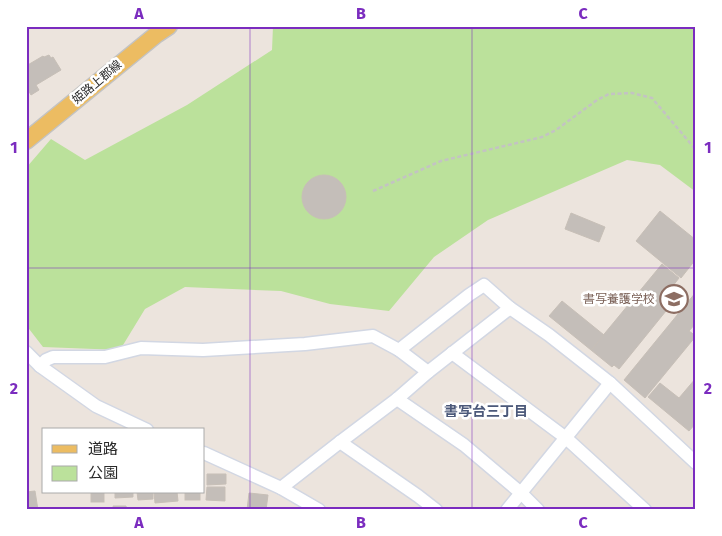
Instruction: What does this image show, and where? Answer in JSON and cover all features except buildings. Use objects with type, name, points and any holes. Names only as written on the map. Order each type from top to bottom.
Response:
[{"type":"main road","name":"姫路上郡線","points":[[26,141],[157,34],[170,26]]},
{"type":"street","points":[[399,350],[469,295],[484,286],[510,308],[610,383],[696,463]]},
{"type":"street","points":[[281,488],[397,399],[428,372],[510,308]]},
{"type":"street","points":[[40,366],[46,360],[54,357],[105,357],[141,348],[203,350],[305,344],[373,336],[399,350],[428,372]]},
{"type":"street","points":[[26,352],[40,366],[96,406],[143,428]]},
{"type":"street","points":[[452,353],[566,438],[645,510]]},
{"type":"street","points":[[507,510],[610,383]]},
{"type":"street","points":[[397,399],[464,445],[522,493],[538,510]]},
{"type":"street","points":[[340,442],[436,510]]},
{"type":"street","points":[[205,453],[281,488],[319,510]]},
{"type":"path","points":[[373,191],[441,161],[542,137],[556,130],[596,100],[609,94],[632,94],[652,98],[696,150]]},
{"type":"green space","points":[[273,26],[696,26],[696,192],[660,165],[627,160],[488,220],[434,257],[389,311],[330,304],[281,291],[185,287],[145,309],[120,350],[43,347],[26,325],[26,168],[51,139],[85,160],[187,105],[272,50]]},
{"type":"place","name":"書写養護学校","points":[[674,299]]},
{"type":"district","name":"書写台三丁目","points":[[486,411]]}]
